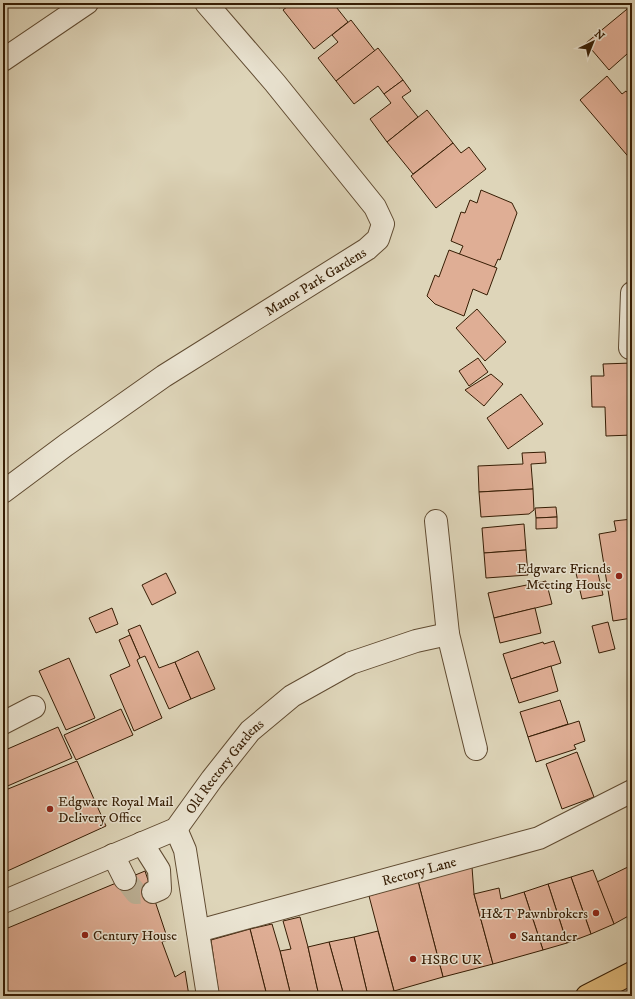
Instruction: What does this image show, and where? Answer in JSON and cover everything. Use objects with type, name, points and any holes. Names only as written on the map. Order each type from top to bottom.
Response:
[{"type":"main road","points":[[586,996],[632,974]]},
{"type":"street","points":[[3,60],[86,3]]},
{"type":"street","name":"Manor Park Gardens","points":[[3,492],[66,445],[164,376],[367,249],[378,239],[383,224],[375,207],[275,83],[206,3]]},
{"type":"street","points":[[630,348],[632,293]]},
{"type":"street","points":[[436,521],[448,634],[476,749]]},
{"type":"street","name":"Old Rectory Gardens","points":[[3,902],[176,829],[212,779],[250,731],[292,696],[351,663],[416,641],[448,634]]},
{"type":"street","points":[[3,723],[34,707]]},
{"type":"street","name":"Rectory Lane","points":[[198,930],[539,838],[632,791]]},
{"type":"street","points":[[176,829],[185,850],[208,996]]},
{"type":"street","points":[[142,843],[159,870],[160,889],[153,892]]},
{"type":"street","points":[[113,856],[125,879]]},
{"type":"building","points":[[275,3],[286,3],[279,8]]},
{"type":"building","points":[[292,3],[333,3],[348,22],[314,49],[283,10]]},
{"type":"building","points":[[632,5],[632,58],[627,54],[609,70],[586,43]]},
{"type":"building","points":[[351,20],[375,51],[336,81],[318,58],[338,42],[332,35]]},
{"type":"building","points":[[378,48],[403,80],[384,94],[378,86],[354,104],[336,81]]},
{"type":"building","points":[[607,76],[622,94],[626,91],[632,98],[632,161],[580,100]]},
{"type":"building","points":[[403,80],[411,91],[402,97],[418,117],[387,142],[370,119],[391,103],[384,94]]},
{"type":"building","points":[[427,110],[453,143],[413,174],[387,142]]},
{"type":"building","points":[[453,143],[461,153],[469,147],[486,169],[436,208],[411,176]]},
{"type":"building","points":[[481,190],[512,203],[517,213],[500,260],[498,259],[494,268],[459,255],[463,246],[451,241],[461,212],[465,213],[470,200],[477,203]]},
{"type":"building","points":[[449,250],[497,268],[487,295],[473,289],[464,316],[435,304],[427,296],[435,275],[439,277]]},
{"type":"building","points":[[477,309],[506,342],[485,361],[456,328]]},
{"type":"building","points":[[478,358],[488,372],[469,386],[459,371]]},
{"type":"building","points":[[632,363],[632,435],[606,436],[605,407],[592,407],[591,376],[604,376],[603,364]]},
{"type":"building","points":[[491,374],[503,384],[484,406],[465,390]]},
{"type":"building","points":[[521,394],[543,424],[508,449],[487,418]]},
{"type":"building","points":[[545,452],[546,463],[531,464],[533,489],[479,492],[478,466],[523,464],[522,453]]},
{"type":"building","points":[[533,489],[534,510],[529,514],[481,517],[479,492]]},
{"type":"building","points":[[556,507],[557,517],[536,518],[535,508]]},
{"type":"building","points":[[557,517],[557,528],[536,529],[536,518]]},
{"type":"building","name":"Edgware Friends Meeting House","points":[[632,519],[632,618],[613,621],[599,534],[616,531],[614,521]]},
{"type":"building","points":[[524,524],[526,550],[484,553],[482,528]]},
{"type":"building","points":[[526,550],[528,575],[486,578],[484,553]]},
{"type":"building","points":[[597,569],[603,595],[582,599],[576,573]]},
{"type":"building","points":[[166,573],[176,593],[152,605],[142,585]]},
{"type":"building","points":[[546,581],[552,604],[494,618],[488,593]]},
{"type":"building","points":[[112,608],[118,624],[96,633],[89,618]]},
{"type":"building","points":[[535,608],[541,633],[500,643],[494,618]]},
{"type":"building","points":[[608,622],[615,649],[599,653],[592,626]]},
{"type":"building","points":[[140,625],[159,668],[175,662],[191,699],[169,709],[145,656],[140,658],[128,630]]},
{"type":"building","points":[[130,635],[140,658],[137,660],[162,718],[134,731],[110,675],[130,666],[119,640]]},
{"type":"building","points":[[554,641],[561,663],[511,679],[503,654],[543,642],[544,644]]},
{"type":"building","points":[[198,651],[215,689],[191,699],[175,662]]},
{"type":"building","points":[[69,658],[95,718],[66,730],[39,671]]},
{"type":"building","points":[[551,666],[558,691],[519,703],[511,679]]},
{"type":"building","points":[[560,700],[568,724],[528,737],[520,712]]},
{"type":"building","points":[[121,709],[133,735],[76,760],[64,735]]},
{"type":"building","points":[[579,721],[585,741],[574,745],[576,749],[536,762],[528,737]]},
{"type":"building","points":[[58,727],[72,758],[3,788],[3,751]]},
{"type":"building","points":[[577,752],[594,797],[562,809],[546,764]]},
{"type":"building","name":"Edgware Royal Mail Delivery Office","points":[[77,761],[106,826],[3,873],[3,791]]},
{"type":"building","points":[[632,865],[632,914],[614,924],[597,882]]},
{"type":"building","points":[[472,867],[474,894],[493,964],[443,977],[418,881]]},
{"type":"building","points":[[593,870],[614,924],[591,934],[571,877]]},
{"type":"building","name":"Century House","points":[[145,871],[168,940],[162,942],[175,977],[185,971],[189,996],[3,996],[3,930]]},
{"type":"building","points":[[571,877],[591,934],[567,943],[548,884]]},
{"type":"building","points":[[418,881],[443,977],[394,991],[369,896]]},
{"type":"building","points":[[548,884],[567,943],[543,950],[524,892]]},
{"type":"building","points":[[499,888],[501,899],[524,892],[543,950],[493,964],[474,894]]},
{"type":"building","points":[[300,917],[319,996],[291,996],[280,951],[291,949],[283,921]]},
{"type":"building","points":[[272,924],[291,996],[267,996],[250,929]]},
{"type":"building","points":[[250,929],[267,996],[219,996],[211,940]]},
{"type":"building","points":[[378,931],[394,991],[368,996],[354,937]]},
{"type":"building","points":[[354,937],[368,996],[344,996],[329,942]]},
{"type":"building","points":[[329,942],[344,996],[319,996],[308,947]]},
{"type":"tunnel","points":[[125,879],[136,893],[153,892]]},
{"type":"place","name":"Edgware Friends Meeting House","points":[[619,576]]},
{"type":"place","name":"Edgware Royal Mail Delivery Office","points":[[50,809]]},
{"type":"place","name":"H&T Pawnbrokers","points":[[596,913]]},
{"type":"place","name":"Century House","points":[[85,935]]},
{"type":"place","name":"Santander","points":[[513,936]]},
{"type":"place","name":"HSBC UK","points":[[413,959]]}]
